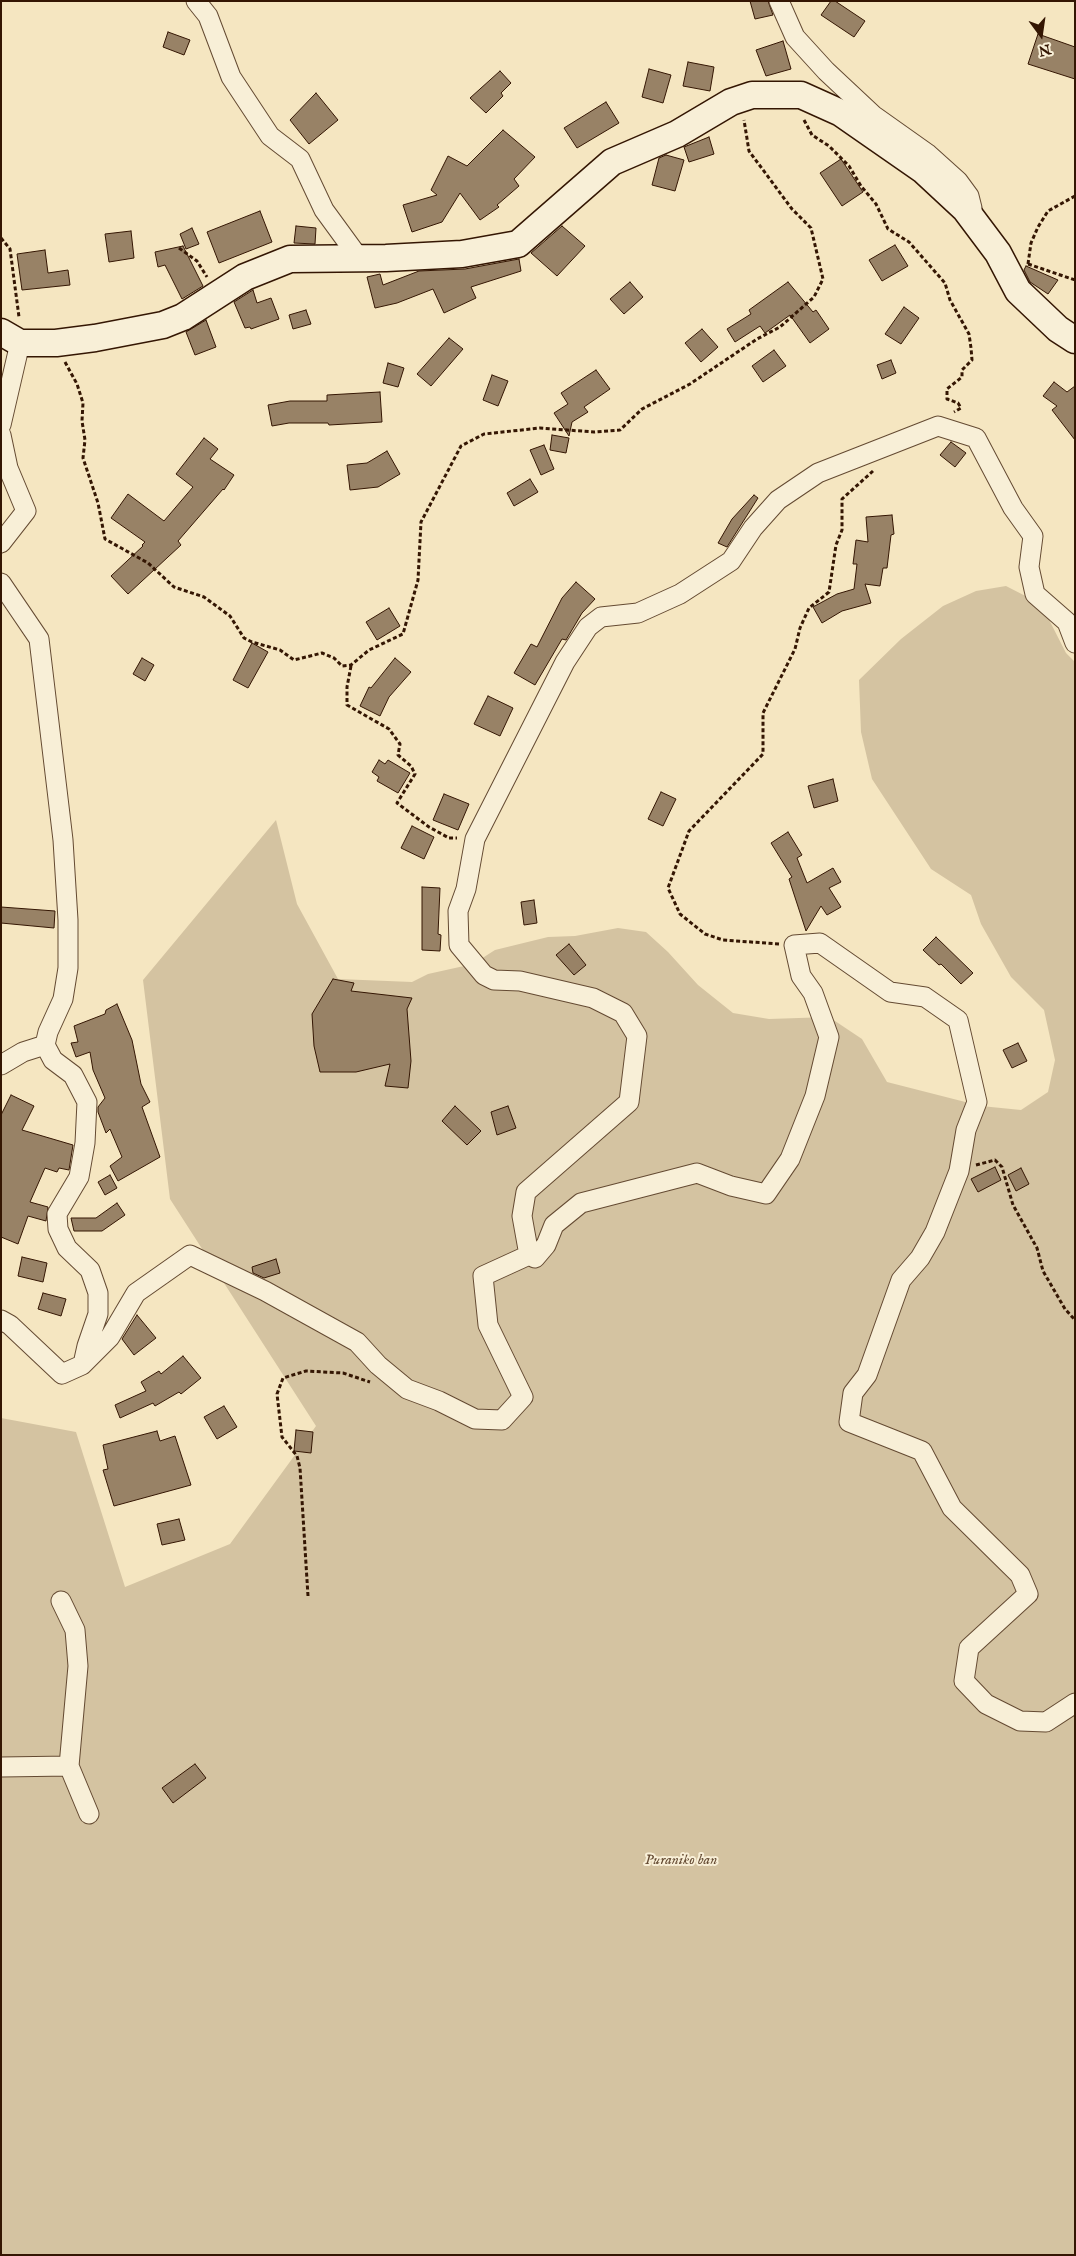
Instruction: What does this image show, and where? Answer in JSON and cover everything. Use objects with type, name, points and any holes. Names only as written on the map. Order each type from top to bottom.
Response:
[{"type":"street","points":[[196,1],[208,16],[232,76],[270,136],[300,159],[324,210],[359,258]]},
{"type":"street","points":[[779,1],[795,37],[826,71],[874,115],[928,154],[958,181],[969,196],[972,208],[971,217]]},
{"type":"street","points":[[1,425],[11,338],[56,343],[95,338],[163,325],[183,317],[245,277],[290,258],[359,258],[462,254],[518,244],[612,162],[677,134],[731,102],[752,95],[801,95],[841,113],[923,170],[965,209],[998,254],[1018,292],[1058,329],[1075,340]]},
{"type":"street","points":[[529,1255],[522,1216],[526,1192],[629,1102],[637,1036],[623,1013],[593,998],[520,981],[494,980],[484,975],[459,945],[458,910],[466,889],[475,839],[565,662],[588,627],[601,617],[638,613],[672,598],[731,561],[753,528],[778,500],[818,473],[938,426],[976,438],[1013,508],[1033,536],[1030,567],[1035,594],[1066,622],[1075,643]]},
{"type":"street","points":[[1,435],[8,468],[26,511],[1,543]]},
{"type":"street","points":[[1,583],[39,638],[62,840],[68,920],[68,968],[63,999],[44,1045],[53,1060],[73,1076],[87,1102],[85,1143],[79,1177],[57,1214],[58,1229],[67,1248],[90,1270],[98,1293],[98,1314],[86,1346],[82,1365]]},
{"type":"street","points":[[1,1320],[10,1325],[62,1374],[82,1365],[110,1337],[136,1293],[190,1255],[265,1291],[357,1342],[378,1365],[407,1389],[439,1401],[475,1419],[502,1420],[523,1397],[488,1325],[483,1276],[529,1255],[536,1258],[546,1245],[554,1225],[581,1204],[697,1173],[731,1186],[766,1194],[790,1159],[815,1096],[829,1037],[814,993],[801,976],[794,945],[820,943],[890,992],[926,997],[958,1020],[977,1102],[966,1130],[959,1171],[935,1232],[920,1258],[901,1280],[867,1375],[853,1392],[849,1422],[922,1451],[952,1508],[1020,1575],[1028,1594],[969,1648],[964,1681],[986,1704],[1020,1721],[1046,1722],[1075,1703]]},
{"type":"street","points":[[1,1065],[23,1052],[44,1045]]},
{"type":"street","points":[[61,1601],[75,1630],[78,1666],[69,1766],[89,1814]]},
{"type":"street","points":[[1,1767],[69,1766]]},
{"type":"path","points":[[801,95],[800,113],[812,135],[829,146],[849,166],[876,204],[888,230],[909,242],[945,283],[950,300],[969,334],[972,360],[962,370],[962,377],[947,389],[946,399],[958,403],[961,408],[945,417],[938,426]]},
{"type":"path","points":[[475,839],[449,838],[429,827],[397,803],[415,774],[411,766],[398,755],[400,744],[389,729],[347,705],[347,687],[351,666],[369,650],[404,634],[418,580],[421,522],[461,446],[484,434],[540,428],[594,432],[620,430],[642,409],[690,384],[756,339],[780,327],[814,297],[823,279],[811,228],[792,209],[749,151],[743,113]]},
{"type":"path","points":[[1028,264],[1038,226],[1048,211],[1075,196]]},
{"type":"path","points":[[1,238],[10,250],[18,305],[11,338]]},
{"type":"path","points":[[179,248],[197,261],[208,279],[222,292]]},
{"type":"path","points":[[998,254],[1019,265],[1028,264],[1075,280]]},
{"type":"path","points":[[56,343],[77,384],[83,403],[84,458],[98,502],[105,539],[148,563],[174,587],[204,597],[230,616],[244,638],[280,650],[294,660],[322,653],[334,658],[342,666],[351,666]]},
{"type":"path","points":[[794,945],[723,940],[704,934],[680,914],[668,888],[689,831],[763,754],[764,713],[796,649],[800,628],[809,608],[829,592],[836,545],[842,530],[842,499],[875,469]]},
{"type":"path","points":[[959,1171],[995,1160],[1002,1167],[1014,1205],[1037,1248],[1043,1271],[1065,1309],[1075,1320]]},
{"type":"path","points":[[308,1596],[300,1468],[297,1456],[282,1436],[277,1394],[284,1378],[306,1371],[343,1373],[373,1383]]},
{"type":"green space","name":"Puraniko ban","points":[[1006,586],[1041,604],[1066,653],[1075,662],[1075,2255],[1,2255],[1,1418],[76,1432],[125,1587],[230,1544],[316,1426],[170,1199],[143,980],[276,820],[297,904],[338,979],[412,982],[428,974],[473,964],[495,950],[548,937],[575,936],[618,928],[646,932],[668,952],[698,985],[733,1013],[769,1019],[829,1017],[862,1039],[887,1082],[981,1106],[1021,1110],[1048,1092],[1055,1060],[1044,1010],[1011,977],[981,924],[971,895],[931,869],[872,779],[861,732],[859,680],[901,639],[943,606],[976,591]]},
{"type":"building","points":[[750,1],[768,1],[773,15],[755,19]]},
{"type":"building","points":[[831,1],[835,1],[865,21],[854,37],[821,15]]},
{"type":"building","points":[[168,32],[190,40],[184,55],[163,47]]},
{"type":"building","points":[[1038,34],[1075,47],[1075,79],[1028,64]]},
{"type":"building","points":[[783,41],[791,69],[766,76],[756,50]]},
{"type":"building","points":[[688,62],[714,67],[710,91],[683,86]]},
{"type":"building","points":[[649,69],[671,75],[663,103],[642,97]]},
{"type":"building","points":[[500,71],[511,83],[501,93],[503,96],[486,113],[470,98]]},
{"type":"building","points":[[316,93],[338,120],[309,144],[290,120]]},
{"type":"building","points":[[606,102],[619,123],[577,148],[564,128]]},
{"type":"building","points":[[503,130],[535,157],[514,179],[519,186],[497,205],[499,207],[480,220],[460,193],[442,222],[412,232],[403,205],[437,195],[431,190],[448,156],[467,166]]},
{"type":"building","points":[[709,137],[714,154],[689,162],[684,147]]},
{"type":"building","points":[[666,155],[684,160],[675,191],[652,185],[659,158]]},
{"type":"building","points":[[841,159],[863,192],[842,206],[820,173]]},
{"type":"building","points":[[260,211],[272,242],[219,263],[207,232]]},
{"type":"building","points":[[296,226],[316,228],[315,244],[294,243]]},
{"type":"building","points":[[562,226],[585,246],[557,276],[531,253]]},
{"type":"building","points":[[192,228],[199,244],[186,249],[180,234]]},
{"type":"building","points":[[131,231],[134,258],[109,262],[105,234]]},
{"type":"building","points":[[895,245],[908,266],[882,281],[869,260]]},
{"type":"building","points":[[183,246],[203,286],[182,299],[165,265],[158,267],[155,252]]},
{"type":"building","points":[[45,250],[48,273],[68,270],[70,285],[22,290],[17,254]]},
{"type":"building","points":[[519,259],[521,271],[471,287],[476,298],[444,313],[433,289],[397,303],[375,308],[367,277],[380,274],[383,285],[419,271],[465,269]]},
{"type":"building","points":[[1026,266],[1058,280],[1048,294],[1030,282],[1024,270]]},
{"type":"building","points":[[630,282],[643,297],[624,314],[610,299]]},
{"type":"building","points":[[788,282],[813,312],[816,310],[829,329],[810,343],[790,315],[765,333],[760,326],[735,342],[727,329],[751,314],[749,310]]},
{"type":"building","points":[[253,290],[257,303],[271,298],[279,319],[251,329],[250,327],[245,328],[234,302]]},
{"type":"building","points":[[904,307],[919,318],[901,344],[885,334]]},
{"type":"building","points":[[306,310],[311,324],[293,329],[289,315]]},
{"type":"building","points":[[206,320],[216,347],[195,355],[186,332]]},
{"type":"building","points":[[702,329],[718,347],[701,362],[685,343]]},
{"type":"building","points":[[449,338],[463,349],[431,386],[417,374]]},
{"type":"building","points":[[774,350],[786,366],[763,382],[752,366]]},
{"type":"building","points":[[891,360],[896,373],[882,379],[877,365]]},
{"type":"building","points":[[388,363],[404,368],[398,387],[383,383]]},
{"type":"building","points":[[596,370],[610,389],[584,407],[588,412],[572,422],[569,436],[554,413],[568,404],[561,393]]},
{"type":"building","points":[[492,375],[508,381],[498,406],[483,400]]},
{"type":"building","points":[[1054,382],[1067,392],[1075,386],[1075,440],[1052,410],[1057,406],[1043,396]]},
{"type":"building","points":[[380,392],[382,422],[329,425],[328,423],[289,423],[272,426],[268,405],[290,401],[327,401],[327,395]]},
{"type":"building","points":[[552,435],[569,438],[566,453],[550,450]]},
{"type":"building","points":[[204,438],[218,449],[210,459],[234,475],[224,490],[178,541],[181,545],[128,594],[111,576],[145,542],[111,518],[128,494],[164,521],[193,487],[176,474]]},
{"type":"building","points":[[951,442],[966,453],[955,467],[940,455]]},
{"type":"building","points":[[544,445],[554,469],[541,475],[530,450]]},
{"type":"building","points":[[387,451],[400,474],[378,487],[350,490],[347,465],[367,463]]},
{"type":"building","points":[[530,479],[538,492],[514,506],[507,493]]},
{"type":"building","points":[[754,495],[758,498],[727,547],[718,543],[732,519]]},
{"type":"building","points":[[892,515],[894,534],[891,535],[887,568],[883,568],[880,586],[865,584],[871,603],[842,611],[822,623],[813,607],[837,594],[854,589],[857,564],[853,564],[856,540],[868,542],[866,517]]},
{"type":"building","points":[[576,582],[595,599],[582,613],[566,640],[562,639],[535,685],[514,673],[531,644],[537,647],[562,598]]},
{"type":"building","points":[[389,608],[400,626],[377,640],[366,622]]},
{"type":"building","points":[[252,643],[268,652],[248,688],[233,680]]},
{"type":"building","points":[[142,658],[154,665],[145,681],[133,674]]},
{"type":"building","points":[[395,658],[411,672],[389,697],[380,716],[360,706],[369,687],[371,688]]},
{"type":"building","points":[[488,696],[513,708],[500,736],[474,724]]},
{"type":"building","points":[[379,760],[385,764],[388,760],[410,773],[398,793],[377,781],[379,777],[372,772]]},
{"type":"building","points":[[833,779],[838,801],[814,808],[808,786]]},
{"type":"building","points":[[661,792],[676,799],[663,826],[648,819]]},
{"type":"building","points":[[444,794],[469,804],[458,830],[433,820]]},
{"type":"building","points":[[412,826],[434,837],[424,859],[401,848]]},
{"type":"building","points":[[788,832],[802,855],[797,858],[807,883],[833,868],[841,882],[829,888],[841,907],[827,915],[821,906],[806,931],[789,879],[792,877],[771,843]]},
{"type":"building","points":[[422,887],[440,888],[438,934],[441,935],[440,951],[422,950]]},
{"type":"building","points":[[534,900],[537,923],[524,925],[521,902]]},
{"type":"building","points":[[1,907],[55,911],[54,928],[1,923]]},
{"type":"building","points":[[936,937],[973,973],[961,984],[941,964],[939,965],[923,950]]},
{"type":"building","points":[[569,944],[586,965],[574,975],[556,955]]},
{"type":"building","points":[[333,979],[354,983],[351,991],[412,998],[407,1009],[411,1061],[408,1088],[385,1086],[390,1064],[356,1072],[320,1072],[314,1046],[312,1014]]},
{"type":"building","points":[[117,1004],[132,1040],[141,1084],[150,1102],[142,1107],[160,1157],[118,1181],[110,1166],[122,1157],[110,1129],[106,1133],[98,1112],[98,1107],[105,1098],[93,1070],[90,1052],[76,1057],[71,1043],[78,1042],[74,1026],[105,1014],[106,1010]]},
{"type":"building","points":[[1018,1043],[1027,1061],[1012,1068],[1003,1050]]},
{"type":"building","points":[[11,1095],[34,1106],[22,1130],[73,1145],[69,1170],[59,1168],[57,1172],[45,1168],[30,1202],[48,1207],[46,1221],[28,1216],[18,1244],[1,1237],[1,1115]]},
{"type":"building","points":[[455,1106],[481,1131],[467,1145],[442,1121]]},
{"type":"building","points":[[508,1106],[516,1128],[497,1135],[491,1112]]},
{"type":"building","points":[[995,1167],[1001,1180],[978,1192],[971,1179]]},
{"type":"building","points":[[1021,1168],[1029,1184],[1016,1191],[1008,1175]]},
{"type":"building","points":[[110,1175],[117,1188],[105,1195],[98,1182]]},
{"type":"building","points":[[117,1203],[125,1215],[102,1231],[74,1231],[71,1218],[96,1218]]},
{"type":"building","points":[[22,1257],[47,1263],[43,1282],[18,1276]]},
{"type":"building","points":[[276,1259],[280,1273],[264,1278],[253,1273],[252,1267]]},
{"type":"building","points":[[43,1293],[66,1299],[61,1316],[38,1309]]},
{"type":"building","points":[[137,1315],[156,1338],[134,1355],[122,1339]]},
{"type":"building","points":[[183,1356],[201,1378],[181,1394],[179,1392],[155,1406],[153,1403],[120,1418],[115,1405],[146,1391],[141,1382],[159,1371],[161,1374]]},
{"type":"building","points":[[224,1406],[237,1427],[217,1439],[204,1417]]},
{"type":"building","points":[[296,1430],[313,1432],[311,1453],[294,1451]]},
{"type":"building","points":[[157,1431],[160,1441],[175,1436],[191,1485],[114,1506],[103,1470],[108,1469],[103,1445]]},
{"type":"building","points":[[179,1519],[185,1540],[162,1545],[157,1524]]},
{"type":"building","points":[[195,1764],[206,1778],[173,1803],[162,1788]]}]
